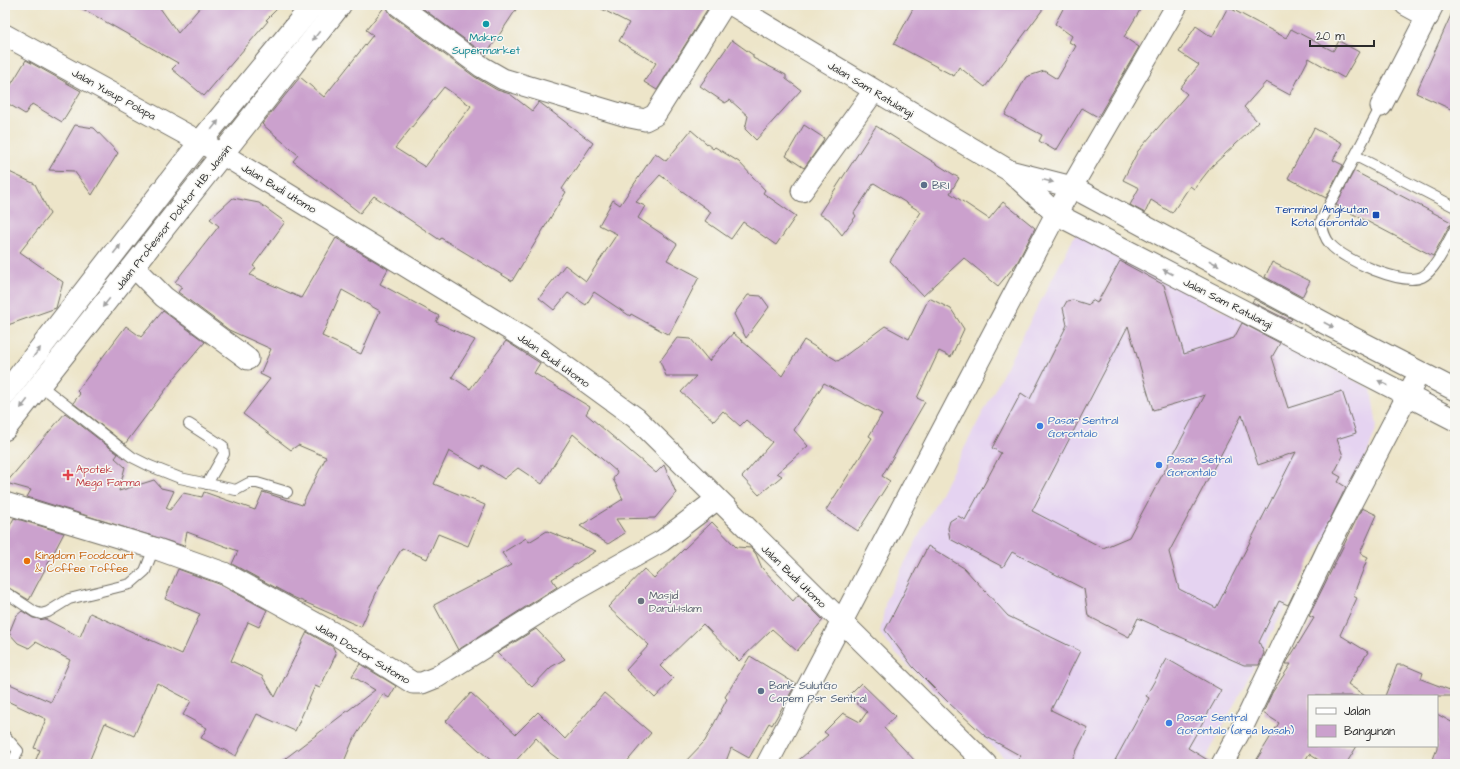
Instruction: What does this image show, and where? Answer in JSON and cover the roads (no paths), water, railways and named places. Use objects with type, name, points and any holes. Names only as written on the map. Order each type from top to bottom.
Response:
[{"type":"highway","points":[[5,394],[201,142],[313,5]]},
{"type":"highway","name":"Jalan Professor Doktor H.B. Jassin","points":[[5,429],[340,5]]},
{"type":"highway","points":[[19,375],[39,386]]},
{"type":"street","points":[[398,5],[482,67],[503,79],[630,117],[645,120],[655,115],[724,5]]},
{"type":"street","name":"Jalan Sam Ratulangi","points":[[732,5],[1010,171],[1056,214],[1455,420]]},
{"type":"street","points":[[768,764],[1056,214],[1177,5]]},
{"type":"street","points":[[1381,106],[1431,11],[1406,5]]},
{"type":"street","name":"Jalan Yusup Polapa","points":[[5,35],[222,154]]},
{"type":"street","points":[[802,191],[874,91]]},
{"type":"street","name":"Jalan Budi Utomo","points":[[222,154],[540,348],[636,418],[716,500],[986,764]]},
{"type":"street","name":"Jalan Sam Ratulangi","points":[[1010,171],[1072,187],[1332,327],[1455,390]]},
{"type":"street","points":[[134,267],[164,297],[248,359]]},
{"type":"street","points":[[1222,764],[1245,722],[1332,540],[1420,372]]},
{"type":"street","name":"Jalan Doctor Sutomo","points":[[5,503],[154,548],[224,573],[335,634],[412,683],[422,683],[437,677],[575,590],[662,541],[716,500]]},
{"type":"lane","points":[[1381,106],[1321,221],[1324,235],[1331,245],[1355,262],[1405,279],[1411,279],[1422,277],[1432,269],[1455,229]]},
{"type":"lane","points":[[1356,156],[1455,207]]},
{"type":"lane","points":[[39,386],[132,457],[180,478],[236,490],[249,483],[257,483],[287,492]]},
{"type":"lane","points":[[189,424],[223,446],[224,449],[224,454],[207,484]]},
{"type":"lane","points":[[5,592],[35,612],[41,614],[48,612],[69,599],[130,584],[145,571],[154,548]]},
{"type":"lane","points":[[5,736],[18,751],[11,764]]},
{"type":"place","name":"Makro Supermarket","points":[[486,24]]},
{"type":"place","name":"BRI","points":[[924,185]]},
{"type":"place","name":"Terminal Angkutan Kota Gorontalo","points":[[1376,215]]},
{"type":"place","name":"Pasar Sentral Gorontalo","points":[[1040,426]]},
{"type":"place","name":"Pasar Setral Gorontalo","points":[[1159,465]]},
{"type":"place","name":"Apotek Mega Farma","points":[[68,475]]},
{"type":"place","name":"Kingdom Foodcourt & Coffee Toffee","points":[[27,561]]},
{"type":"place","name":"Masjid Darul-Islam","points":[[641,601]]},
{"type":"place","name":"Bank SulutGo Capem Psr Sentral","points":[[761,691]]},
{"type":"place","name":"Pasar Sentral Gorontalo (area basah)","points":[[1169,723]]}]
